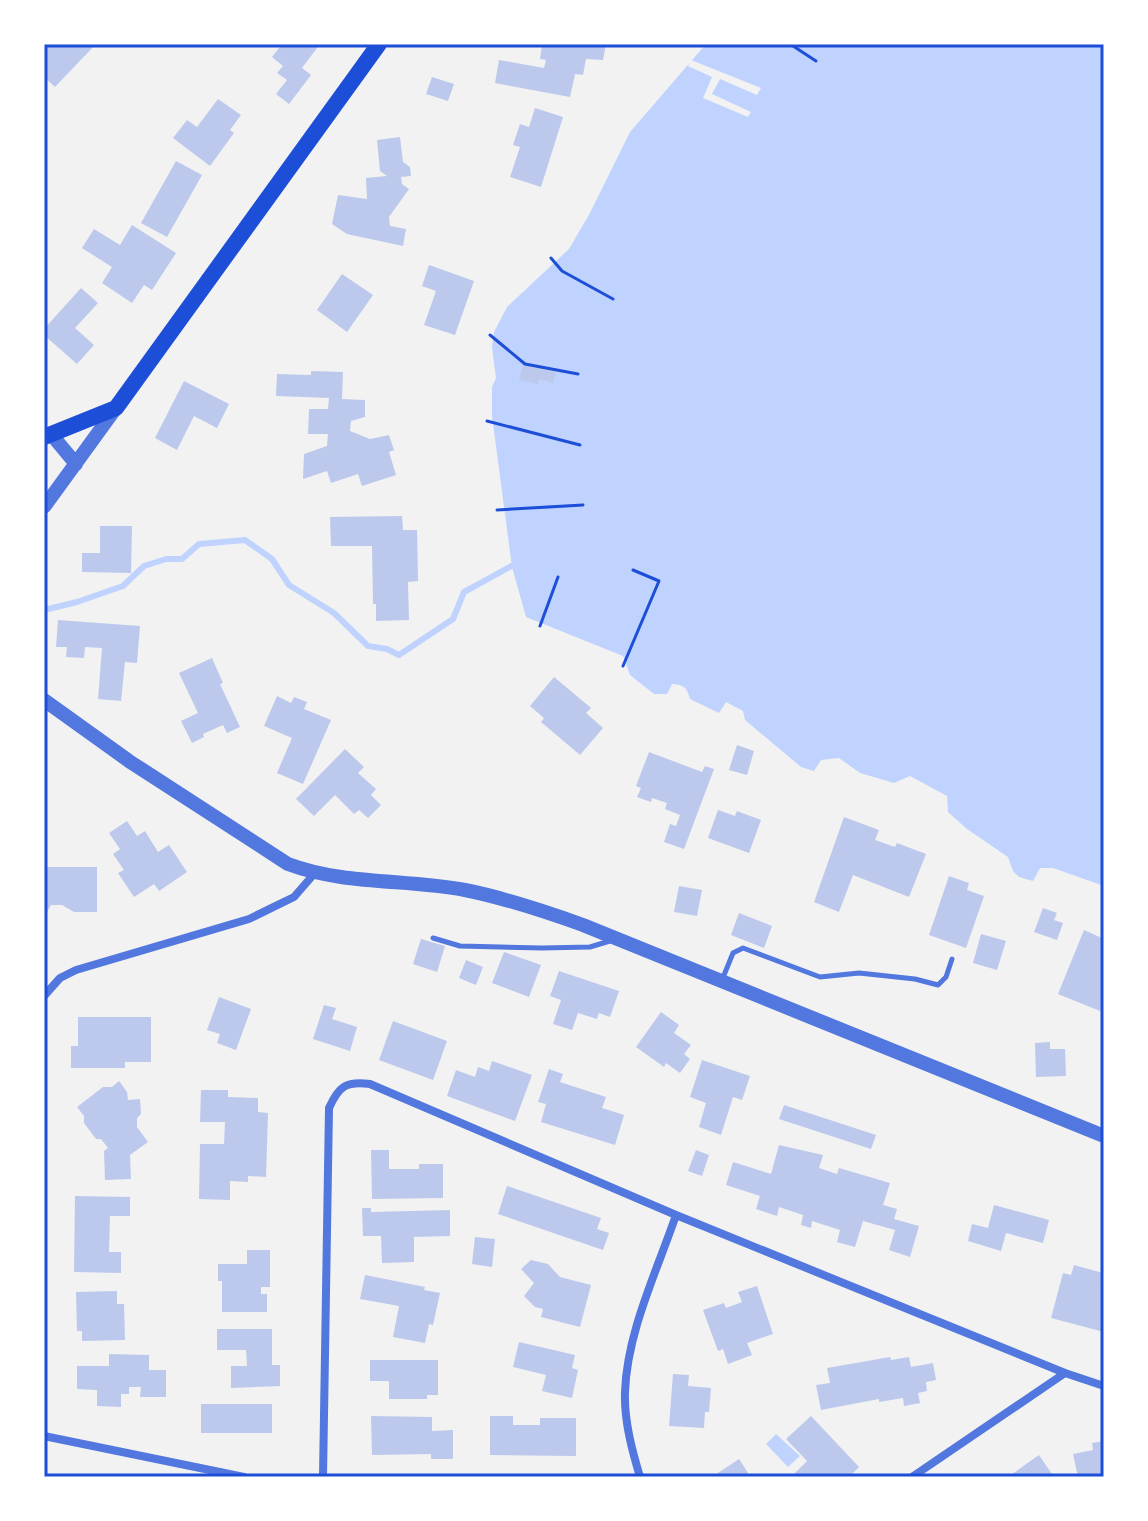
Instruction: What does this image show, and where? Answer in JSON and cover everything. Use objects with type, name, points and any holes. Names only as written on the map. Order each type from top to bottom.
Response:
[{"type":"main road","points":[[47,435],[116,408],[379,44]]},
{"type":"street","points":[[44,507],[116,408]]},
{"type":"street","points":[[47,435],[76,464]]},
{"type":"street","points":[[44,700],[129,761],[288,864],[314,874],[463,890],[521,903],[1104,1136]]},
{"type":"street","points":[[44,996],[60,978],[76,970],[249,919],[294,897],[314,874]]},
{"type":"street","points":[[323,1477],[329,1108],[342,1087],[354,1082],[370,1084],[676,1215],[1104,1386]]},
{"type":"street","points":[[640,1477],[627,1426],[625,1394],[628,1364],[676,1215]]},
{"type":"street","points":[[912,1477],[1065,1373]]},
{"type":"street","points":[[44,1436],[244,1477]]},
{"type":"lane","points":[[433,938],[460,946],[542,948],[590,947],[617,939]]},
{"type":"lane","points":[[722,981],[733,953],[743,948],[820,977],[859,973],[915,979],[938,985],[946,977],[952,959]]},
{"type":"path","points":[[790,44],[816,61]]},
{"type":"path","points":[[551,258],[562,271],[613,299]]},
{"type":"path","points":[[490,335],[525,364],[578,374]]},
{"type":"path","points":[[487,421],[580,445]]},
{"type":"path","points":[[497,510],[583,505]]},
{"type":"path","points":[[623,666],[659,581],[633,570]]},
{"type":"path","points":[[540,626],[558,577]]},
{"type":"water","points":[[706,44],[1104,44],[1104,886],[1053,868],[1040,868],[1033,881],[1019,877],[1008,857],[948,812],[947,796],[910,776],[894,783],[860,773],[839,758],[821,760],[814,771],[801,767],[745,720],[743,711],[726,702],[719,713],[690,699],[686,689],[679,685],[672,684],[667,694],[654,694],[630,675],[623,656],[526,617],[512,567],[492,416],[492,387],[496,378],[492,347],[494,332],[507,307],[569,249],[630,132]]},
{"type":"water","points":[[776,1434],[800,1456],[788,1467],[766,1444]]},
{"type":"pier","points":[[691,60],[761,88],[757,95],[720,79],[712,94],[751,112],[748,117],[703,98],[712,77],[688,66]]},
{"type":"building","points":[[44,44],[96,44],[55,87],[44,77]]},
{"type":"building","points":[[282,44],[320,44],[302,68],[311,75],[289,104],[276,94],[287,80],[277,73],[283,66],[272,57]]},
{"type":"building","points":[[606,44],[603,60],[586,59],[583,75],[575,74],[570,97],[495,83],[499,60],[544,68],[546,60],[540,59],[542,45]]},
{"type":"building","points":[[432,77],[454,84],[448,101],[426,94]]},
{"type":"building","points":[[218,99],[241,115],[230,130],[234,133],[210,166],[173,138],[187,120],[197,127]]},
{"type":"building","points":[[535,108],[563,117],[541,187],[510,177],[520,147],[513,145],[520,124],[529,127]]},
{"type":"building","points":[[400,137],[403,162],[410,167],[411,176],[401,177],[402,184],[409,189],[389,217],[390,226],[406,229],[403,246],[347,234],[332,224],[338,195],[367,199],[366,178],[387,176],[380,171],[377,140]]},
{"type":"building","points":[[176,161],[202,175],[167,237],[141,223]]},
{"type":"building","points":[[132,225],[176,253],[152,290],[144,285],[132,303],[102,283],[112,267],[82,248],[94,229],[120,245]]},
{"type":"building","points":[[429,265],[474,281],[455,335],[424,325],[436,291],[422,286]]},
{"type":"building","points":[[342,274],[373,295],[347,332],[317,310]]},
{"type":"building","points":[[81,288],[98,303],[75,328],[94,345],[77,364],[44,335],[44,329]]},
{"type":"building","points":[[523,364],[556,372],[553,383],[539,379],[538,384],[519,380]]},
{"type":"building","points":[[311,371],[343,372],[342,399],[365,400],[365,417],[351,421],[350,431],[370,439],[389,435],[394,450],[389,452],[396,475],[362,486],[358,474],[331,483],[327,471],[303,479],[304,454],[327,446],[328,434],[308,434],[309,409],[328,409],[329,398],[276,396],[277,374],[311,375]]},
{"type":"building","points":[[184,381],[229,404],[217,428],[194,416],[177,450],[155,438]]},
{"type":"building","points":[[402,516],[403,530],[417,530],[418,581],[408,582],[409,620],[376,621],[372,546],[331,546],[330,517]]},
{"type":"building","points":[[100,526],[132,526],[131,573],[82,572],[82,553],[100,553]]},
{"type":"building","points":[[58,620],[140,626],[137,663],[125,662],[121,701],[98,699],[102,648],[85,647],[84,658],[66,657],[67,647],[56,647]]},
{"type":"building","points":[[212,658],[240,727],[227,733],[223,725],[192,743],[181,721],[198,713],[179,673]]},
{"type":"building","points":[[554,677],[591,708],[586,713],[603,728],[580,755],[541,722],[544,718],[530,706]]},
{"type":"building","points":[[277,696],[291,703],[294,697],[307,702],[304,709],[331,720],[303,784],[277,773],[292,738],[264,726]]},
{"type":"building","points":[[737,745],[754,751],[747,775],[729,770]]},
{"type":"building","points":[[345,749],[364,767],[358,773],[376,789],[371,795],[381,805],[368,818],[359,810],[354,814],[335,795],[314,816],[296,799]]},
{"type":"building","points":[[649,752],[702,772],[705,766],[714,769],[684,849],[664,842],[670,824],[676,826],[680,815],[665,809],[667,803],[637,797],[641,788],[636,786]]},
{"type":"building","points":[[718,810],[735,816],[737,811],[761,820],[749,853],[708,838]]},
{"type":"building","points":[[844,817],[879,830],[875,840],[895,847],[897,843],[926,854],[909,897],[853,875],[839,912],[814,902]]},
{"type":"building","points":[[127,821],[137,836],[145,831],[158,852],[169,845],[187,872],[159,891],[154,884],[134,897],[118,873],[124,870],[113,854],[120,849],[109,833]]},
{"type":"building","points":[[44,867],[97,867],[97,912],[74,912],[62,905],[51,905],[44,917]]},
{"type":"building","points":[[949,876],[969,883],[967,890],[984,896],[966,948],[929,935]]},
{"type":"building","points":[[679,886],[702,890],[697,916],[674,912]]},
{"type":"building","points":[[1043,908],[1057,913],[1054,920],[1063,923],[1057,940],[1034,932]]},
{"type":"building","points":[[739,913],[772,926],[764,948],[731,935]]},
{"type":"building","points":[[1084,930],[1104,939],[1104,1000],[1100,1011],[1058,994]]},
{"type":"building","points":[[981,934],[1006,941],[997,970],[973,963]]},
{"type":"building","points":[[421,939],[445,946],[437,972],[413,964]]},
{"type":"building","points":[[504,952],[541,965],[529,997],[492,983]]},
{"type":"building","points":[[466,960],[483,967],[476,985],[459,978]]},
{"type":"building","points":[[559,971],[619,991],[610,1017],[599,1013],[597,1019],[578,1013],[572,1030],[553,1024],[561,1000],[550,996]]},
{"type":"building","points":[[219,997],[251,1009],[236,1050],[217,1043],[220,1034],[207,1030]]},
{"type":"building","points":[[324,1005],[336,1008],[332,1019],[357,1027],[350,1051],[313,1039]]},
{"type":"building","points":[[661,1012],[679,1025],[674,1033],[691,1045],[684,1054],[690,1059],[680,1073],[666,1063],[664,1067],[636,1047]]},
{"type":"building","points":[[78,1017],[151,1017],[151,1062],[125,1062],[125,1068],[71,1068],[71,1046],[78,1046]]},
{"type":"building","points":[[393,1021],[447,1041],[433,1080],[379,1060]]},
{"type":"building","points":[[1050,1042],[1050,1049],[1065,1049],[1066,1076],[1036,1077],[1035,1043]]},
{"type":"building","points":[[702,1060],[750,1076],[742,1100],[733,1097],[721,1135],[699,1127],[706,1103],[690,1097]]},
{"type":"building","points":[[492,1061],[532,1075],[515,1121],[447,1096],[456,1070],[475,1077],[478,1067],[489,1071]]},
{"type":"building","points":[[549,1069],[563,1074],[560,1082],[606,1097],[602,1108],[624,1115],[615,1145],[541,1122],[546,1104],[538,1102]]},
{"type":"building","points":[[119,1081],[127,1092],[128,1100],[140,1099],[141,1114],[137,1118],[137,1127],[148,1142],[130,1155],[131,1179],[105,1180],[104,1151],[108,1148],[101,1139],[96,1139],[77,1107],[103,1087],[112,1087]]},
{"type":"building","points":[[201,1090],[228,1090],[228,1097],[258,1098],[258,1112],[268,1113],[266,1177],[248,1176],[248,1182],[230,1181],[230,1200],[199,1199],[200,1144],[224,1144],[225,1122],[200,1122]]},
{"type":"building","points":[[784,1105],[876,1135],[871,1149],[779,1119]]},
{"type":"building","points":[[779,1145],[823,1155],[819,1168],[837,1174],[839,1168],[890,1183],[883,1205],[897,1209],[894,1219],[919,1226],[910,1257],[889,1250],[895,1230],[863,1221],[855,1247],[837,1242],[840,1230],[812,1221],[811,1228],[801,1225],[803,1215],[779,1207],[777,1216],[756,1209],[760,1196],[726,1185],[733,1162],[771,1174]]},
{"type":"building","points":[[371,1150],[389,1150],[389,1169],[419,1169],[419,1164],[443,1164],[443,1198],[372,1199]]},
{"type":"building","points":[[696,1150],[709,1155],[702,1176],[688,1171]]},
{"type":"building","points":[[507,1186],[601,1218],[597,1229],[609,1233],[603,1250],[498,1214]]},
{"type":"building","points":[[75,1196],[130,1197],[130,1216],[110,1216],[109,1252],[121,1252],[121,1273],[74,1272]]},
{"type":"building","points":[[994,1205],[1049,1220],[1043,1243],[1006,1233],[1001,1251],[968,1241],[972,1224],[988,1228]]},
{"type":"building","points":[[362,1208],[371,1208],[371,1212],[450,1210],[450,1236],[414,1237],[414,1262],[382,1263],[381,1236],[363,1236]]},
{"type":"building","points":[[475,1237],[495,1239],[492,1267],[472,1264]]},
{"type":"building","points":[[247,1250],[270,1250],[270,1287],[261,1287],[261,1294],[267,1294],[267,1312],[222,1312],[222,1281],[218,1281],[218,1264],[247,1264]]},
{"type":"building","points":[[531,1260],[548,1264],[560,1277],[591,1285],[580,1327],[541,1317],[543,1309],[535,1307],[524,1296],[534,1283],[521,1269]]},
{"type":"building","points":[[1074,1265],[1103,1273],[1100,1284],[1104,1285],[1104,1332],[1051,1318],[1063,1273],[1071,1275]]},
{"type":"building","points":[[365,1275],[440,1293],[433,1325],[429,1324],[425,1343],[393,1337],[399,1306],[360,1299]]},
{"type":"building","points":[[757,1286],[773,1334],[747,1343],[752,1355],[728,1364],[723,1349],[718,1351],[703,1310],[724,1303],[726,1308],[742,1302],[738,1292]]},
{"type":"building","points":[[117,1291],[117,1304],[124,1304],[125,1340],[82,1341],[82,1331],[77,1331],[76,1292]]},
{"type":"building","points":[[217,1329],[272,1329],[272,1365],[280,1365],[280,1386],[231,1388],[231,1366],[247,1366],[246,1350],[217,1350]]},
{"type":"building","points":[[519,1342],[575,1355],[572,1368],[578,1370],[572,1398],[542,1391],[546,1375],[513,1367]]},
{"type":"building","points":[[109,1354],[149,1355],[149,1370],[166,1370],[166,1397],[140,1397],[141,1387],[129,1387],[129,1394],[121,1394],[121,1407],[97,1406],[97,1390],[77,1389],[77,1366],[109,1366]]},
{"type":"building","points":[[890,1357],[891,1360],[909,1357],[911,1367],[933,1363],[936,1380],[926,1382],[927,1391],[918,1393],[920,1403],[904,1406],[903,1398],[879,1402],[879,1399],[821,1410],[816,1385],[830,1383],[827,1368]]},
{"type":"building","points":[[370,1360],[438,1360],[438,1395],[427,1395],[427,1399],[389,1399],[389,1381],[370,1381]]},
{"type":"building","points":[[673,1374],[689,1375],[688,1386],[711,1388],[704,1428],[669,1426]]},
{"type":"building","points":[[201,1404],[272,1404],[272,1433],[201,1433]]},
{"type":"building","points":[[371,1416],[432,1417],[432,1431],[453,1430],[453,1459],[431,1459],[431,1454],[372,1455]]},
{"type":"building","points":[[490,1416],[513,1416],[513,1425],[540,1425],[540,1418],[576,1418],[576,1456],[490,1455]]},
{"type":"building","points":[[811,1416],[859,1467],[849,1477],[797,1477],[794,1474],[807,1461],[786,1439]]},
{"type":"building","points":[[1104,1441],[1104,1477],[1078,1477],[1073,1454],[1093,1450],[1092,1443]]},
{"type":"building","points":[[1039,1455],[1054,1477],[1008,1477]]},
{"type":"building","points":[[739,1459],[748,1473],[744,1477],[716,1477],[715,1475]]},
{"type":"waterway","points":[[44,610],[123,586],[144,566],[166,559],[182,559],[199,544],[245,540],[272,559],[289,585],[334,613],[368,646],[387,649],[399,655],[453,619],[464,592],[517,563]]}]
